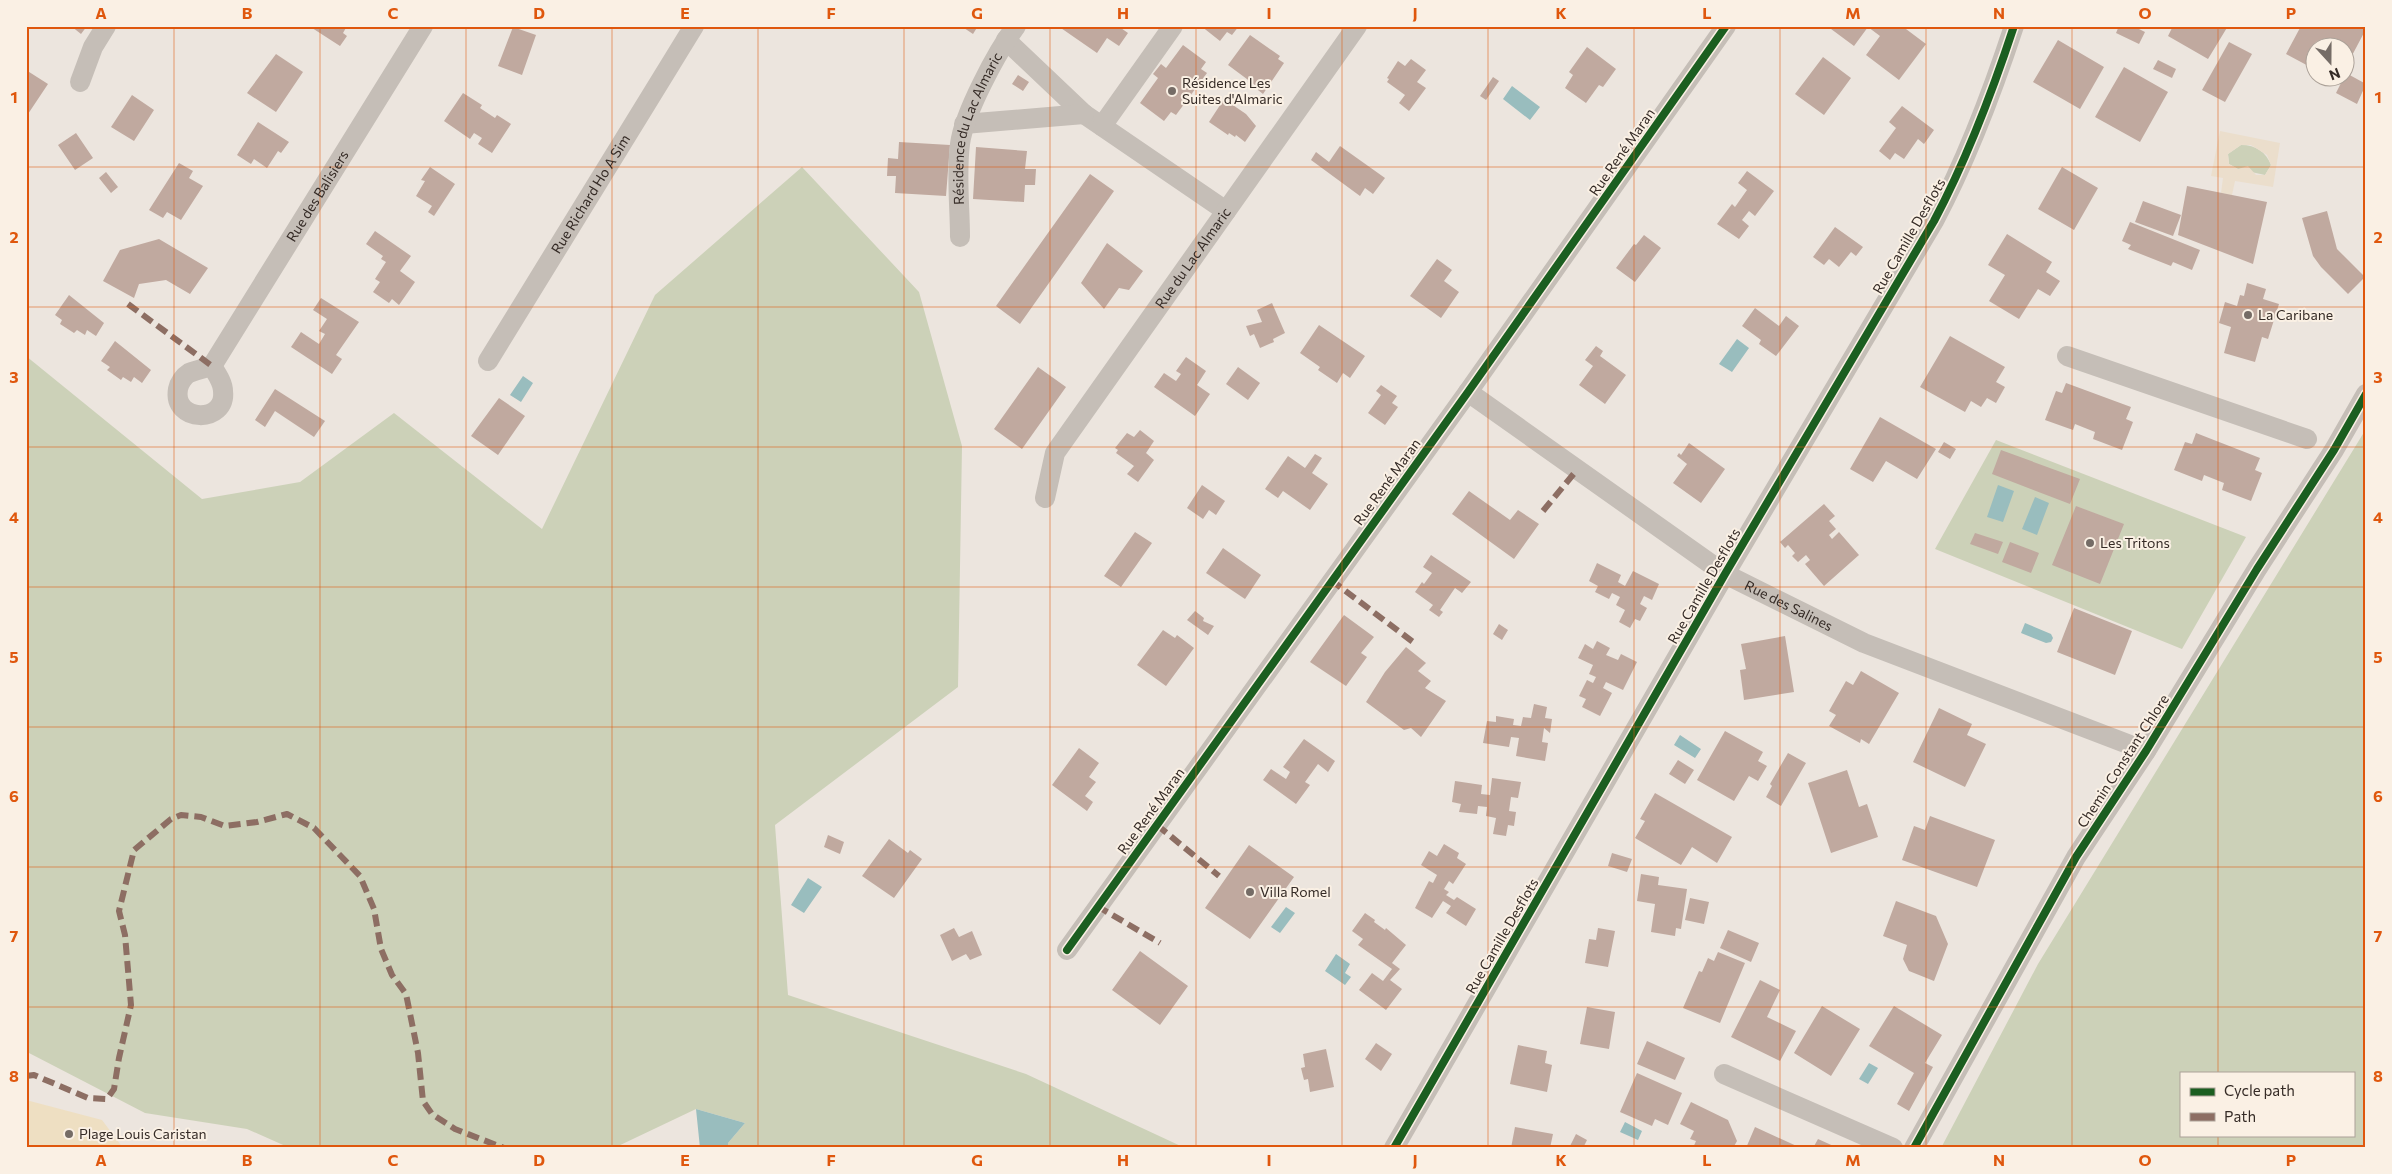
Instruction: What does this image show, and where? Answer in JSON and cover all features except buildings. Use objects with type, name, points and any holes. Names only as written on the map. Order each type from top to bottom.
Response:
[{"type":"street","points":[[80,82],[93,47],[106,26]]},
{"type":"street","name":"Rue des Balisiers","points":[[212,366],[423,26]]},
{"type":"street","name":"Rue Richard Ho A Sim","points":[[488,361],[694,26]]},
{"type":"street","points":[[1102,126],[1173,26]]},
{"type":"street","name":"Rue du Lac Almaric","points":[[1045,498],[1055,453],[1357,26]]},
{"type":"street","name":"Rue René Maran","points":[[1067,950],[1468,392],[1726,26]]},
{"type":"street","name":"Rue Camille Desflots","points":[[1394,1148],[1725,574],[1934,221],[1958,176],[1999,71],[2014,26]]},
{"type":"street","points":[[1011,33],[1084,114],[1226,211]]},
{"type":"street","name":"Résidence du Lac Almaric","points":[[960,237],[960,146],[964,124],[1011,33]]},
{"type":"street","points":[[964,124],[1084,114]]},
{"type":"street","points":[[2067,356],[2307,439]]},
{"type":"street","name":"Rue des Salines","points":[[1468,392],[1725,574],[1864,643],[2146,751]]},
{"type":"street","name":"Chemin Constant Chlore","points":[[1914,1148],[2076,857],[2146,751],[2257,569],[2334,450],[2366,394]]},
{"type":"street","points":[[1724,1074],[1893,1148]]},
{"type":"green space","points":[[2241,145],[2256,148],[2266,156],[2271,165],[2265,175],[2238,169],[2229,164],[2228,154]]},
{"type":"green space","points":[[802,167],[919,292],[962,446],[958,687],[775,825],[788,995],[1026,1074],[1185,1148],[728,1148],[728,1143],[745,1123],[696,1109],[614,1148],[290,1148],[247,1129],[145,1113],[29,1053],[26,1054],[26,356],[202,499],[300,482],[394,413],[542,529],[655,295]]},
{"type":"green space","points":[[2366,429],[2366,1148],[1941,1148],[2038,964]]},
{"type":"green space","name":"Les Tritons","points":[[1996,440],[2246,537],[2182,649],[1935,549]]},
{"type":"sand","name":"Plage Louis Caristan","points":[[26,1100],[102,1120],[123,1148],[26,1148]]},
{"type":"shaded area","points":[[2220,131],[2280,143],[2273,187],[2235,181],[2232,195],[2221,193],[2223,178],[2211,176]],"holes":[[[2241,145],[2251,145],[2267,155],[2271,165],[2265,175],[2256,175],[2248,166],[2238,169],[2229,164],[2228,154]]]},
{"type":"water","points":[[1512,86],[1540,107],[1530,120],[1503,99]]},
{"type":"water","points":[[1737,339],[1749,348],[1732,372],[1719,364]]},
{"type":"water","points":[[523,376],[533,383],[521,402],[510,395]]},
{"type":"water","points":[[1998,485],[2014,491],[2003,522],[1987,517]]},
{"type":"water","points":[[2035,497],[2049,503],[2037,535],[2022,529]]},
{"type":"water","points":[[2025,623],[2051,634],[2053,638],[2051,642],[2046,643],[2021,633]]},
{"type":"water","points":[[1680,735],[1701,749],[1695,758],[1674,745]]},
{"type":"water","points":[[808,878],[822,887],[804,913],[791,905]]},
{"type":"water","points":[[1286,907],[1295,913],[1280,933],[1271,927]]},
{"type":"water","points":[[1336,954],[1350,964],[1345,973],[1351,977],[1345,985],[1325,971]]},
{"type":"water","points":[[1869,1063],[1878,1068],[1868,1084],[1859,1079]]},
{"type":"water","points":[[696,1109],[745,1123],[728,1143],[728,1148],[700,1148]]},
{"type":"water","points":[[1625,1122],[1642,1131],[1638,1140],[1620,1132]]},
{"type":"marked path","points":[[128,304],[212,366]]},
{"type":"marked path","points":[[1543,511],[1576,471]]},
{"type":"marked path","points":[[1331,580],[1417,645]]},
{"type":"marked path","points":[[26,1076],[34,1075],[88,1098],[107,1099],[114,1089],[131,1005],[125,935],[119,911],[134,850],[171,819],[181,815],[201,817],[225,826],[257,822],[287,814],[314,828],[360,876],[374,909],[381,949],[392,975],[406,994],[418,1053],[423,1101],[432,1114],[455,1129],[504,1148]]},
{"type":"marked path","points":[[1157,825],[1219,876]]},
{"type":"marked path","points":[[1097,906],[1160,943]]},
{"type":"cycle path","points":[[1067,950],[1468,392],[1726,26]]},
{"type":"cycle path","points":[[1394,1148],[1725,574],[1934,221],[1978,125],[2014,26]]},
{"type":"cycle path","points":[[1914,1148],[2076,857],[2146,751],[2257,569],[2334,450],[2366,394]]},
{"type":"place","name":"Résidence Les Suites d'Almaric","points":[[1172,91]]},
{"type":"place","name":"La Caribane","points":[[2248,315]]},
{"type":"place","name":"Les Tritons","points":[[2090,543]]},
{"type":"place","name":"Villa Romel","points":[[1250,892]]},
{"type":"place","name":"Plage Louis Caristan","points":[[69,1134]]}]
